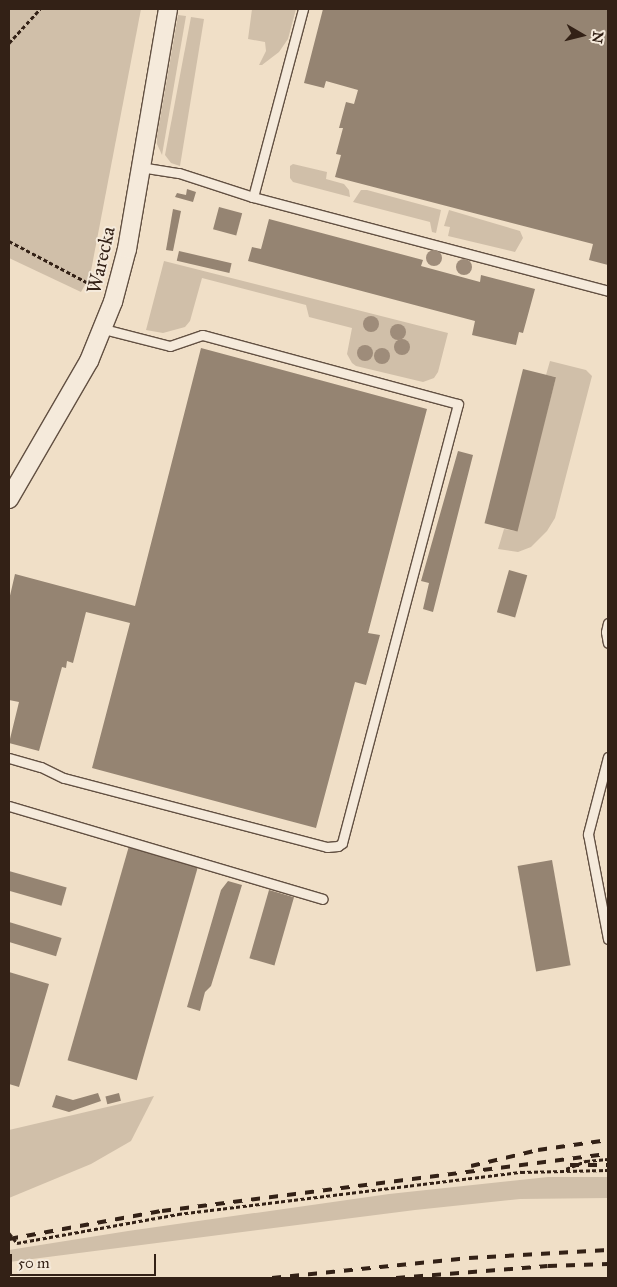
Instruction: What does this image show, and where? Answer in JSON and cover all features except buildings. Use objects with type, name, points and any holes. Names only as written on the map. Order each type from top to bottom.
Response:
[{"type":"street","name":"Warecka","points":[[9,499],[89,361],[104,329],[123,267],[168,9]]},
{"type":"lane","points":[[253,197],[303,9]]},
{"type":"lane","points":[[140,167],[179,173],[253,197],[608,291]]},
{"type":"lane","points":[[9,758],[41,767],[64,778],[327,847],[338,846],[342,843],[458,404],[202,335],[170,346],[104,329]]},
{"type":"lane","points":[[608,623],[606,632],[608,642]]},
{"type":"lane","points":[[608,757],[588,834],[608,939]]},
{"type":"lane","points":[[9,806],[323,899]]},
{"type":"lane","points":[[598,885],[608,883]]},
{"type":"path","points":[[9,43],[40,9]]},
{"type":"path","points":[[9,241],[96,287]]},
{"type":"path","points":[[563,1170],[586,1161],[608,1159]]},
{"type":"path","points":[[9,1234],[17,1243],[178,1214],[521,1172],[608,1170]]},
{"type":"shaded area","points":[[9,9],[141,9],[90,276],[81,292],[9,258]]},
{"type":"shaded area","points":[[252,9],[296,9],[288,39],[279,52],[262,65],[259,65],[266,51],[265,42],[248,39]]},
{"type":"shaded area","points":[[178,15],[186,16],[162,155],[157,144],[157,136]]},
{"type":"shaded area","points":[[191,17],[204,19],[180,166],[171,163],[165,155]]},
{"type":"shaded area","points":[[293,164],[327,172],[326,179],[344,184],[349,190],[350,197],[293,182],[290,178],[290,166]]},
{"type":"shaded area","points":[[361,190],[441,210],[436,233],[432,232],[430,222],[353,202]]},
{"type":"shaded area","points":[[449,210],[520,231],[523,238],[515,252],[448,236],[450,227],[444,226]]},
{"type":"shaded area","points":[[164,261],[448,333],[438,372],[434,378],[423,382],[356,366],[347,354],[352,328],[309,317],[306,305],[202,278],[190,321],[185,327],[163,333],[146,330]]},
{"type":"shaded area","points":[[550,361],[586,370],[592,376],[555,518],[547,531],[531,547],[518,552],[498,549],[504,529],[516,531],[556,377],[546,375]]},
{"type":"shaded area","points":[[154,1096],[131,1141],[91,1164],[9,1198],[9,1130]]},
{"type":"shaded area","points":[[548,1177],[608,1177],[608,1198],[520,1199],[415,1210],[9,1262],[9,1250],[128,1231],[389,1194]]},
{"type":"railway","points":[[471,1166],[538,1150],[608,1140]]},
{"type":"railway","points":[[9,1239],[162,1211],[608,1154]]},
{"type":"railway","points":[[570,1165],[608,1165]]},
{"type":"railway","points":[[272,1278],[469,1258],[608,1250]]},
{"type":"railway","points":[[396,1278],[548,1266],[608,1264]]}]
